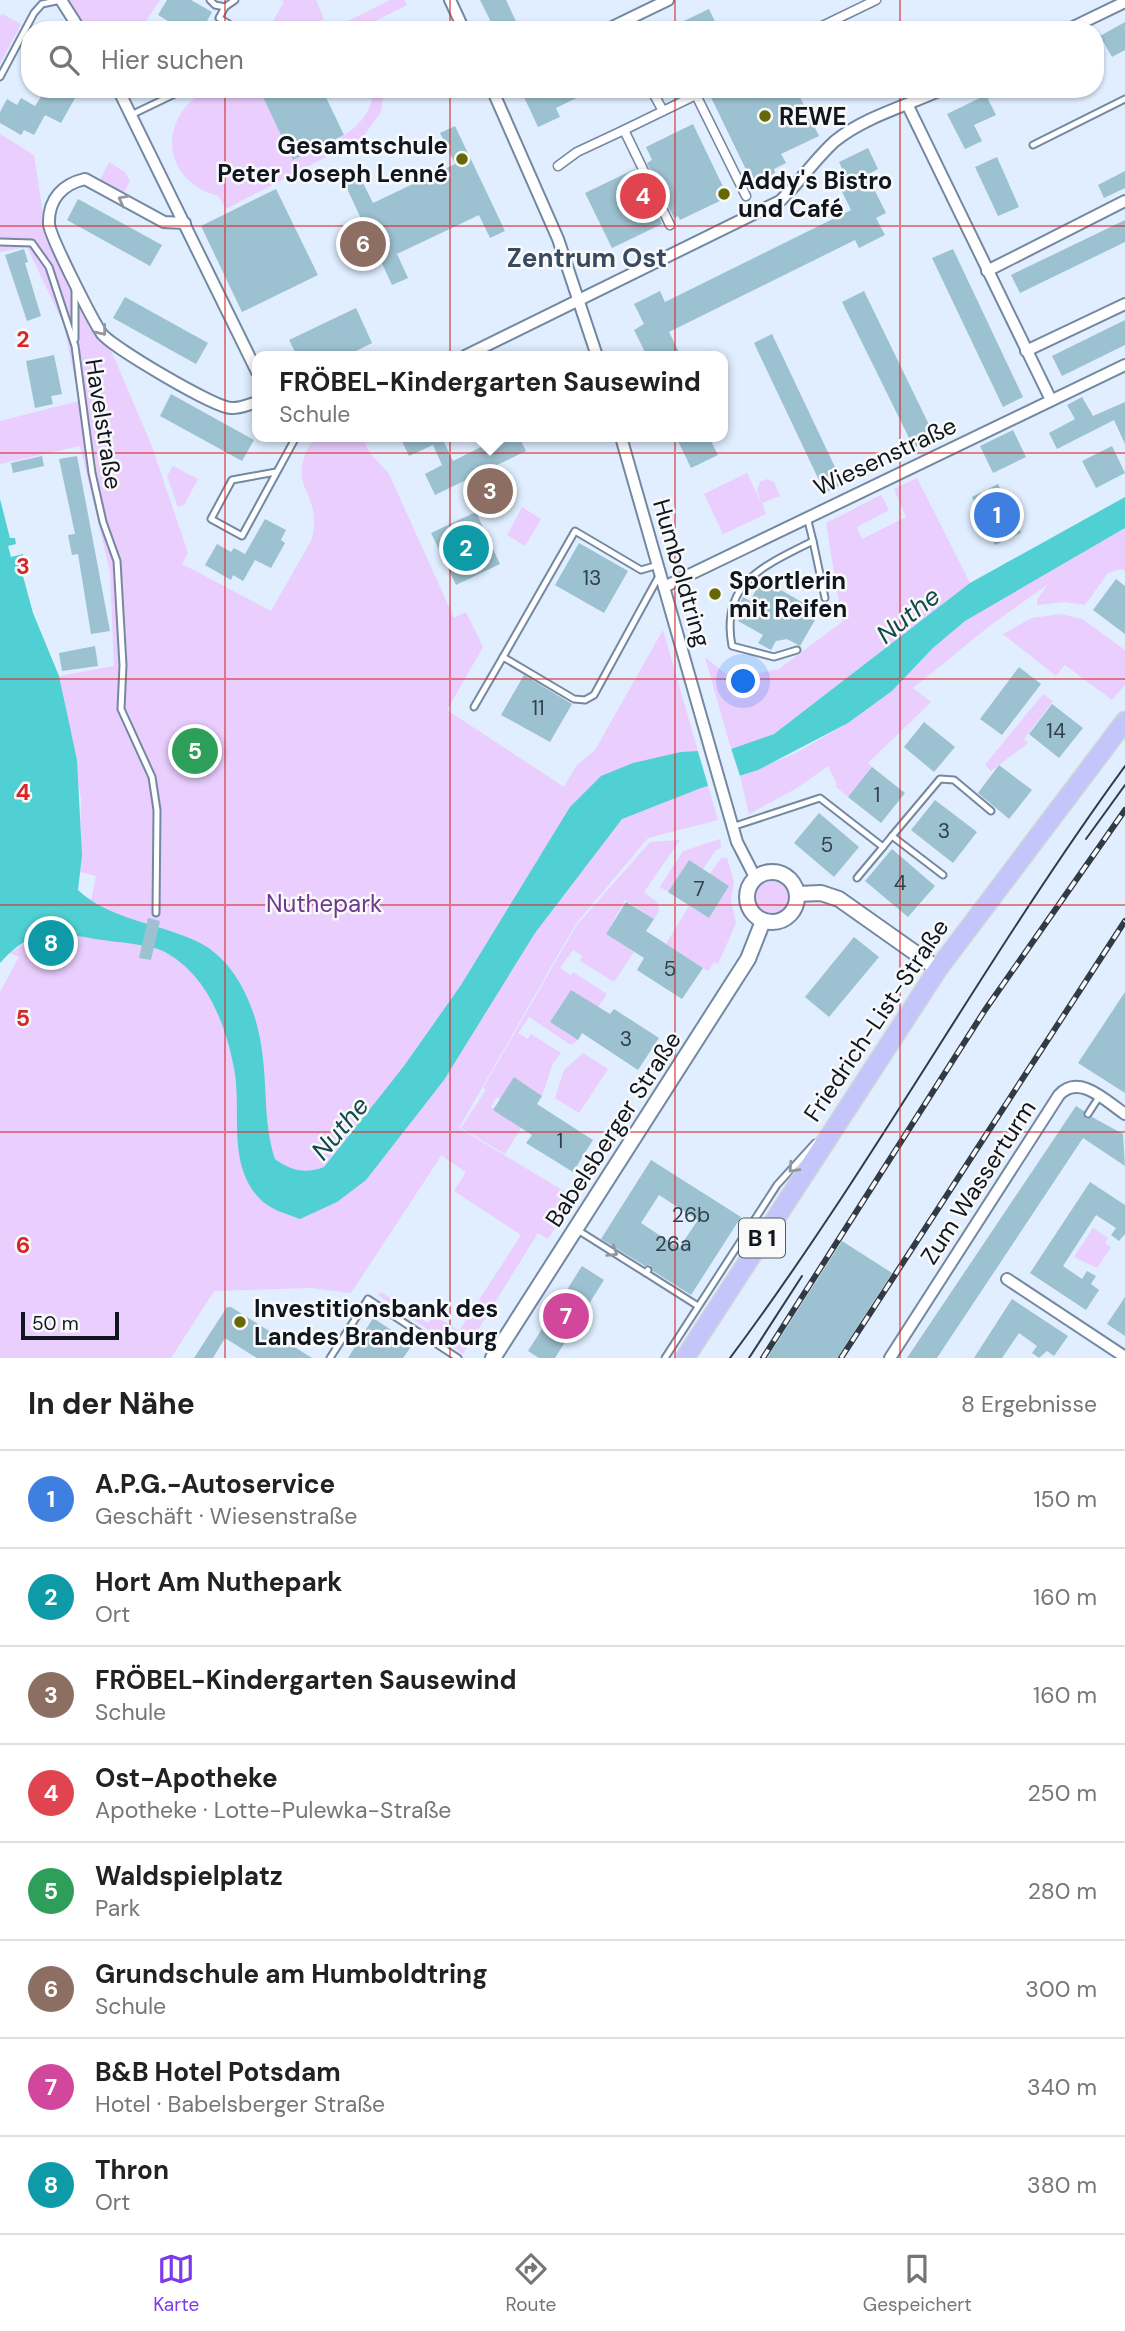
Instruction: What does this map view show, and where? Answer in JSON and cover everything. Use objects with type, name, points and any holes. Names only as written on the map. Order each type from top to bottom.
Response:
[{"type":"main road","name":"Friedrich-List-Straße","points":[[685,1358],[937,969],[1125,721]]},
{"type":"street","points":[[61,0],[74,21]]},
{"type":"street","points":[[450,0],[460,21]]},
{"type":"street","points":[[625,21],[668,0]]},
{"type":"street","points":[[833,21],[876,0]]},
{"type":"street","points":[[1086,21],[1125,2]]},
{"type":"street","points":[[122,98],[252,362]]},
{"type":"street","points":[[496,98],[550,220],[581,301],[596,351]]},
{"type":"street","points":[[656,98],[663,111]]},
{"type":"street","points":[[558,166],[577,152],[685,98]]},
{"type":"street","points":[[698,98],[746,196]]},
{"type":"street","points":[[476,351],[780,201],[836,141],[882,114],[924,98]]},
{"type":"street","points":[[908,106],[1051,400]]},
{"type":"street","points":[[624,130],[670,225]]},
{"type":"street","points":[[185,223],[164,222],[85,179],[67,183],[54,199],[49,224],[89,314],[112,343],[182,384],[231,408],[252,403]]},
{"type":"street","points":[[987,271],[1125,201]]},
{"type":"street","points":[[1026,351],[1125,304]]},
{"type":"street","name":"Wiesenstraße","points":[[664,587],[1125,365]]},
{"type":"street","name":"Humboldtring","points":[[622,442],[735,826],[740,851],[750,863],[756,879]]},
{"type":"street","points":[[770,872],[785,875],[797,894],[797,903],[788,917],[771,922],[756,916],[748,902],[750,885],[770,872]]},
{"type":"street","points":[[797,894],[821,893],[839,899],[937,969]]},
{"type":"street","name":"Babelsberger Straße","points":[[493,1358],[748,959],[763,920]]},
{"type":"street","name":"Zum Wasserturm","points":[[890,1358],[1059,1095],[1068,1087],[1078,1086],[1125,1114]]},
{"type":"street","points":[[1007,1279],[1125,1357]]},
{"type":"lane","points":[[30,21],[42,4],[61,0]]},
{"type":"lane","points":[[210,0],[215,5],[225,6]]},
{"type":"lane","points":[[223,21],[219,19],[225,6],[235,0]]},
{"type":"lane","points":[[0,77],[21,37]]},
{"type":"lane","points":[[131,115],[166,98]]},
{"type":"lane","points":[[1033,145],[1125,99]]},
{"type":"lane","name":"Havelstraße","points":[[0,242],[32,243],[49,267],[75,346],[92,473],[103,522],[117,561],[122,649],[121,709],[152,777],[157,810],[156,913]]},
{"type":"lane","points":[[75,282],[75,346]]},
{"type":"lane","points":[[276,472],[232,480],[211,519],[242,536],[293,442]]},
{"type":"lane","points":[[807,517],[825,598]]},
{"type":"lane","points":[[474,707],[575,531],[641,570],[659,569]]},
{"type":"lane","points":[[797,650],[774,657],[732,646],[729,614],[741,591],[760,568],[813,541]]},
{"type":"lane","points":[[503,657],[574,699],[585,700],[594,695],[659,569]]},
{"type":"lane","points":[[857,878],[940,779],[954,780],[991,811]]},
{"type":"lane","points":[[735,826],[820,798],[883,847]]},
{"type":"lane","points":[[892,836],[943,875]]},
{"type":"lane","points":[[1088,1114],[1100,1097]]},
{"type":"lane","points":[[665,1358],[777,1185],[839,1117]]},
{"type":"lane","points":[[576,1229],[647,1271],[698,1306]]},
{"type":"lane","points":[[330,1358],[368,1299],[458,1358]]},
{"type":"green space","points":[[67,0],[160,0],[146,21],[80,21]]},
{"type":"green space","points":[[282,0],[316,0],[324,19],[273,21],[284,2]]},
{"type":"green space","points":[[390,0],[404,0],[407,5],[375,21],[348,21]]},
{"type":"green space","points":[[2,14],[21,24],[0,64],[0,16]]},
{"type":"green space","points":[[263,98],[294,160],[345,135],[365,116],[372,98],[383,98],[381,112],[362,138],[226,209],[218,196],[199,188],[185,176],[176,162],[172,146],[174,130],[180,114],[192,100]]},
{"type":"green space","name":"Nuthepark","points":[[0,134],[34,155],[44,221],[107,341],[151,444],[188,553],[182,564],[271,611],[312,539],[313,510],[302,472],[310,444],[364,442],[370,453],[389,474],[454,618],[466,612],[483,647],[447,710],[564,787],[576,766],[595,750],[663,630],[718,820],[648,838],[575,925],[459,1128],[574,1197],[548,1239],[538,1233],[463,1354],[378,1295],[381,1292],[428,1323],[434,1315],[459,1331],[521,1235],[454,1191],[466,1172],[442,1156],[443,1153],[351,1293],[311,1288],[214,1291],[171,1358],[0,1358],[0,992],[19,957],[10,953],[91,901],[96,876],[80,872],[81,798],[59,676],[114,666],[110,572],[80,446],[0,464],[0,421],[79,401],[64,325],[27,247],[0,252]]},
{"type":"green space","points":[[109,162],[125,172],[130,181],[123,194],[99,182]]},
{"type":"green space","points":[[173,466],[198,479],[184,505],[178,507],[167,476]]},
{"type":"green space","points":[[747,473],[761,503],[757,491],[760,482],[767,479],[774,482],[780,496],[762,503],[766,514],[723,534],[704,494]]},
{"type":"green space","points":[[917,478],[970,583],[774,734],[731,749],[705,657],[732,679],[779,669],[842,622],[826,523],[881,495],[889,510],[857,527],[862,539],[906,517],[894,489]]},
{"type":"green space","points":[[522,507],[541,519],[525,546],[507,535]]},
{"type":"green space","points":[[1125,528],[1125,571],[1121,569],[1108,573],[1085,605],[1065,602],[1037,605],[1037,600],[1047,585],[992,624],[913,688],[931,702],[868,763],[872,767],[848,797],[835,786],[837,784],[828,766],[797,788],[749,814],[740,776],[796,753],[848,723],[892,691],[933,648],[965,621]]},
{"type":"green space","points":[[1060,614],[1082,619],[1125,650],[1125,685],[1112,700],[1065,665],[1056,676],[1003,634],[1032,618]]},
{"type":"green space","points":[[1043,694],[1053,701],[1024,739],[1028,743],[991,771],[985,765]]},
{"type":"green space","points":[[720,839],[721,848],[716,850],[703,869],[689,860],[668,892],[660,887],[683,851]]},
{"type":"green space","points":[[680,840],[644,892],[657,902],[659,911],[654,919],[625,900],[606,934],[634,952],[614,982],[580,961],[582,956],[573,950],[560,968],[571,975],[573,972],[607,994],[598,1007],[571,990],[550,1022],[578,1040],[571,1045],[529,1017],[518,1033],[528,1039],[531,1034],[561,1053],[553,1063],[542,1096],[515,1078],[491,1107],[521,1128],[505,1154],[461,1128],[486,1090],[483,1088],[576,926],[650,842]]},
{"type":"green space","points":[[721,858],[727,858],[734,882],[731,901],[736,923],[718,964],[714,962],[708,971],[666,944],[689,906],[709,918],[729,886],[710,874]]},
{"type":"green space","points":[[772,881],[784,886],[789,898],[784,910],[772,915],[760,910],[755,898],[760,886]]},
{"type":"green space","points":[[583,1053],[608,1069],[579,1113],[555,1098],[564,1070]]},
{"type":"green space","points":[[1093,1228],[1108,1238],[1105,1243],[1111,1247],[1097,1268],[1074,1257]]},
{"type":"shaded area","points":[[1125,497],[1125,528],[965,621],[933,648],[892,691],[848,723],[758,770],[701,788],[622,819],[535,933],[444,1080],[366,1180],[337,1202],[300,1219],[267,1205],[249,1184],[239,1154],[235,1074],[227,1038],[213,1004],[192,973],[179,961],[163,951],[149,947],[54,934],[22,943],[0,963],[0,499],[10,538],[15,538],[16,544],[8,546],[11,557],[23,554],[25,564],[20,565],[33,613],[59,676],[77,760],[82,855],[78,890],[104,908],[194,940],[223,960],[244,990],[257,1024],[261,1042],[267,1121],[275,1159],[293,1169],[304,1171],[324,1167],[404,1066],[461,985],[570,807],[601,776],[633,763],[681,752],[731,749],[774,734],[970,583]]},
{"type":"pier","points":[[730,745],[741,779],[709,789],[697,748]]},
{"type":"building","points":[[167,0],[191,0],[212,12],[207,21],[168,21],[158,15]]},
{"type":"building","points":[[480,0],[506,0],[516,21],[490,21]]},
{"type":"building","points":[[709,9],[715,21],[684,21]]},
{"type":"building","points":[[1125,22],[1125,50],[1112,57],[1104,43],[1104,34]]},
{"type":"building","points":[[21,98],[35,106],[40,98],[75,98],[61,123],[45,115],[34,135],[24,130],[21,135],[0,123],[0,112],[7,99],[17,105]]},
{"type":"building","points":[[263,98],[326,98],[344,135],[293,160]]},
{"type":"building","points":[[524,98],[577,98],[556,108],[560,117],[538,127]]},
{"type":"building","name":"REWE","points":[[711,98],[800,98],[819,136],[781,154],[786,163],[774,169],[775,173],[756,182],[754,178],[751,180]]},
{"type":"building","points":[[980,98],[988,98],[996,115],[974,125],[982,141],[965,149],[947,114]]},
{"type":"building","points":[[693,124],[728,197],[680,220],[678,216],[674,218],[647,163],[652,160],[646,147]]},
{"type":"building","points":[[455,126],[505,231],[490,238],[479,215],[397,254],[408,278],[392,285],[343,180],[358,173],[373,203],[455,164],[440,133]]},
{"type":"building","points":[[868,148],[878,169],[867,175],[886,213],[876,218],[885,235],[859,248],[855,240],[669,332],[678,351],[644,351],[634,330],[644,324],[634,304],[660,291],[665,302],[851,210],[836,179],[845,175],[839,162]]},
{"type":"building","points":[[997,157],[1019,207],[998,216],[975,167]]},
{"type":"building","points":[[635,169],[662,224],[612,248],[585,193]]},
{"type":"building","points":[[1125,171],[1125,188],[1104,198],[1098,185]]},
{"type":"building","points":[[276,189],[318,275],[242,312],[201,226]]},
{"type":"building","points":[[78,199],[162,245],[150,266],[67,220]]},
{"type":"building","points":[[1125,220],[1125,242],[1020,293],[1011,275]]},
{"type":"building","points":[[24,249],[28,262],[25,263],[41,316],[27,321],[5,255]]},
{"type":"building","points":[[953,249],[1023,397],[1003,407],[932,258]]},
{"type":"building","points":[[864,291],[935,437],[914,448],[842,302]]},
{"type":"building","points":[[125,297],[208,343],[196,364],[113,318]]},
{"type":"building","points":[[356,308],[372,343],[356,351],[294,351],[289,340]]},
{"type":"building","points":[[1125,320],[1125,345],[1062,376],[1052,356]]},
{"type":"building","points":[[772,334],[843,484],[825,493],[754,343]]},
{"type":"building","points":[[54,355],[62,394],[51,396],[53,404],[35,408],[26,361]]},
{"type":"building","points":[[171,394],[252,439],[253,442],[242,461],[160,416]]},
{"type":"building","points":[[1082,397],[1093,416],[1125,402],[1125,444],[1114,420],[1057,449],[1049,433],[1075,419],[1067,405]]},
{"type":"building","points":[[1013,430],[1026,457],[993,473],[980,446]]},
{"type":"building","points":[[402,442],[444,442],[453,461],[491,442],[522,442],[526,451],[435,495],[425,474],[442,465],[433,445],[409,456]]},
{"type":"building","points":[[678,442],[712,442],[718,455],[691,468]]},
{"type":"building","points":[[1112,446],[1125,473],[1096,488],[1082,461]]},
{"type":"building","points":[[42,456],[44,466],[13,473],[11,463]]},
{"type":"building","points":[[77,456],[110,631],[91,634],[78,554],[72,555],[68,535],[75,534],[59,459]]},
{"type":"building","points":[[998,484],[1021,533],[995,545],[972,497]]},
{"type":"building","points":[[476,512],[500,564],[456,585],[431,533]]},
{"type":"building","points":[[265,519],[286,530],[281,540],[285,543],[271,568],[255,560],[243,581],[233,575],[231,580],[205,565],[217,544],[231,552],[234,548],[245,554]]},
{"type":"building","points":[[579,543],[628,571],[604,613],[555,585]]},
{"type":"building","points":[[762,579],[812,608],[808,615],[815,620],[800,646],[787,639],[776,641],[771,650],[758,643],[763,635],[738,621],[743,613],[738,608],[743,597],[750,601]]},
{"type":"building","points":[[1116,579],[1125,586],[1125,634],[1093,610]]},
{"type":"building","points":[[95,646],[98,666],[62,671],[59,653]]},
{"type":"building","points":[[1019,667],[1041,684],[1002,735],[980,719]]},
{"type":"building","points":[[524,675],[572,704],[550,742],[501,715]]},
{"type":"building","points":[[1052,704],[1083,728],[1059,758],[1029,734]]},
{"type":"building","points":[[924,722],[955,747],[934,772],[904,747]]},
{"type":"building","points":[[999,765],[1032,790],[1009,819],[978,793]]},
{"type":"building","points":[[872,767],[905,793],[881,823],[848,797]]},
{"type":"building","points":[[935,800],[977,832],[953,863],[911,830]]},
{"type":"building","points":[[819,813],[859,847],[834,877],[794,843]]},
{"type":"building","points":[[892,849],[935,886],[908,917],[865,881]]},
{"type":"building","points":[[689,860],[729,886],[709,918],[668,892]]},
{"type":"building","points":[[626,902],[654,919],[646,931],[703,968],[682,999],[637,970],[644,958],[606,934]]},
{"type":"building","points":[[148,918],[160,921],[151,960],[139,958]]},
{"type":"building","points":[[854,937],[879,957],[829,1017],[805,997]]},
{"type":"building","points":[[571,990],[610,1014],[614,1009],[659,1038],[638,1070],[582,1033],[578,1040],[550,1022]]},
{"type":"building","points":[[1125,992],[1125,1093],[1078,1063]]},
{"type":"building","points":[[514,1077],[542,1096],[537,1104],[593,1140],[573,1172],[526,1143],[532,1135],[493,1110]]},
{"type":"building","points":[[1076,1106],[1084,1111],[1086,1119],[1092,1117],[1123,1134],[1125,1166],[1083,1138],[937,1358],[907,1358]]},
{"type":"building","points":[[651,1160],[741,1217],[691,1295],[653,1271],[650,1265],[645,1266],[601,1239]],"holes":[[[659,1195],[698,1220],[679,1248],[641,1223]]]},
{"type":"building","points":[[1090,1182],[1125,1205],[1125,1234],[1119,1241],[1111,1235],[1116,1228],[1096,1215],[1063,1266],[1082,1279],[1087,1271],[1096,1276],[1091,1284],[1099,1290],[1086,1310],[1030,1273]]},
{"type":"building","points":[[842,1241],[892,1273],[837,1358],[767,1358]]},
{"type":"building","points":[[582,1266],[604,1280],[555,1358],[539,1358],[528,1351]]},
{"type":"building","points":[[1125,1297],[1125,1336],[1107,1324]]},
{"type":"building","points":[[1012,1299],[1068,1336],[1054,1356],[1047,1351],[1039,1358],[1032,1353],[1037,1346],[1019,1333],[1002,1358],[974,1358]]},
{"type":"building","name":"Investitionsbank des Landes Brandenburg","points":[[227,1307],[312,1358],[257,1358],[225,1338],[213,1358],[194,1358]]},
{"type":"building","points":[[373,1318],[413,1344],[403,1358],[348,1358]]},
{"type":"tram line","points":[[730,1358],[832,1212],[1024,913],[1125,766]]},
{"type":"tram line","points":[[1086,839],[1125,785]]},
{"type":"tram line","points":[[749,1358],[802,1276]]},
{"type":"railway","points":[[763,1358],[985,1010],[1125,810]]},
{"type":"railway","points":[[841,1358],[1125,921]]},
{"type":"place","name":"REWE","points":[[765,116]]},
{"type":"place","name":"Gesamtschule Peter Joseph Lenné","points":[[462,159]]},
{"type":"place","name":"Addy's Bistro und Café","points":[[724,194]]},
{"type":"place","name":"Ost-Apotheke","points":[[643,196]]},
{"type":"place","name":"Grundschule am Humboldtring","points":[[363,244]]},
{"type":"place","name":"FRÖBEL-Kindergarten Sausewind","points":[[490,491]]},
{"type":"place","name":"A.P.G.-Autoservice","points":[[997,515]]},
{"type":"place","name":"Hort Am Nuthepark","points":[[466,548]]},
{"type":"place","name":"Sportlerin mit Reifen","points":[[715,594]]},
{"type":"place","name":"Waldspielplatz","points":[[195,751]]},
{"type":"place","name":"Thron","points":[[51,943]]},
{"type":"place","name":"B&B Hotel Potsdam","points":[[566,1316]]},
{"type":"place","name":"Investitionsbank des Landes Brandenburg","points":[[240,1322]]},
{"type":"district","name":"Zentrum Ost","points":[[587,258]]},
{"type":"water label","name":"Nuthe","points":[[908,615]]},
{"type":"water label","name":"Nuthe","points":[[340,1128]]}]
